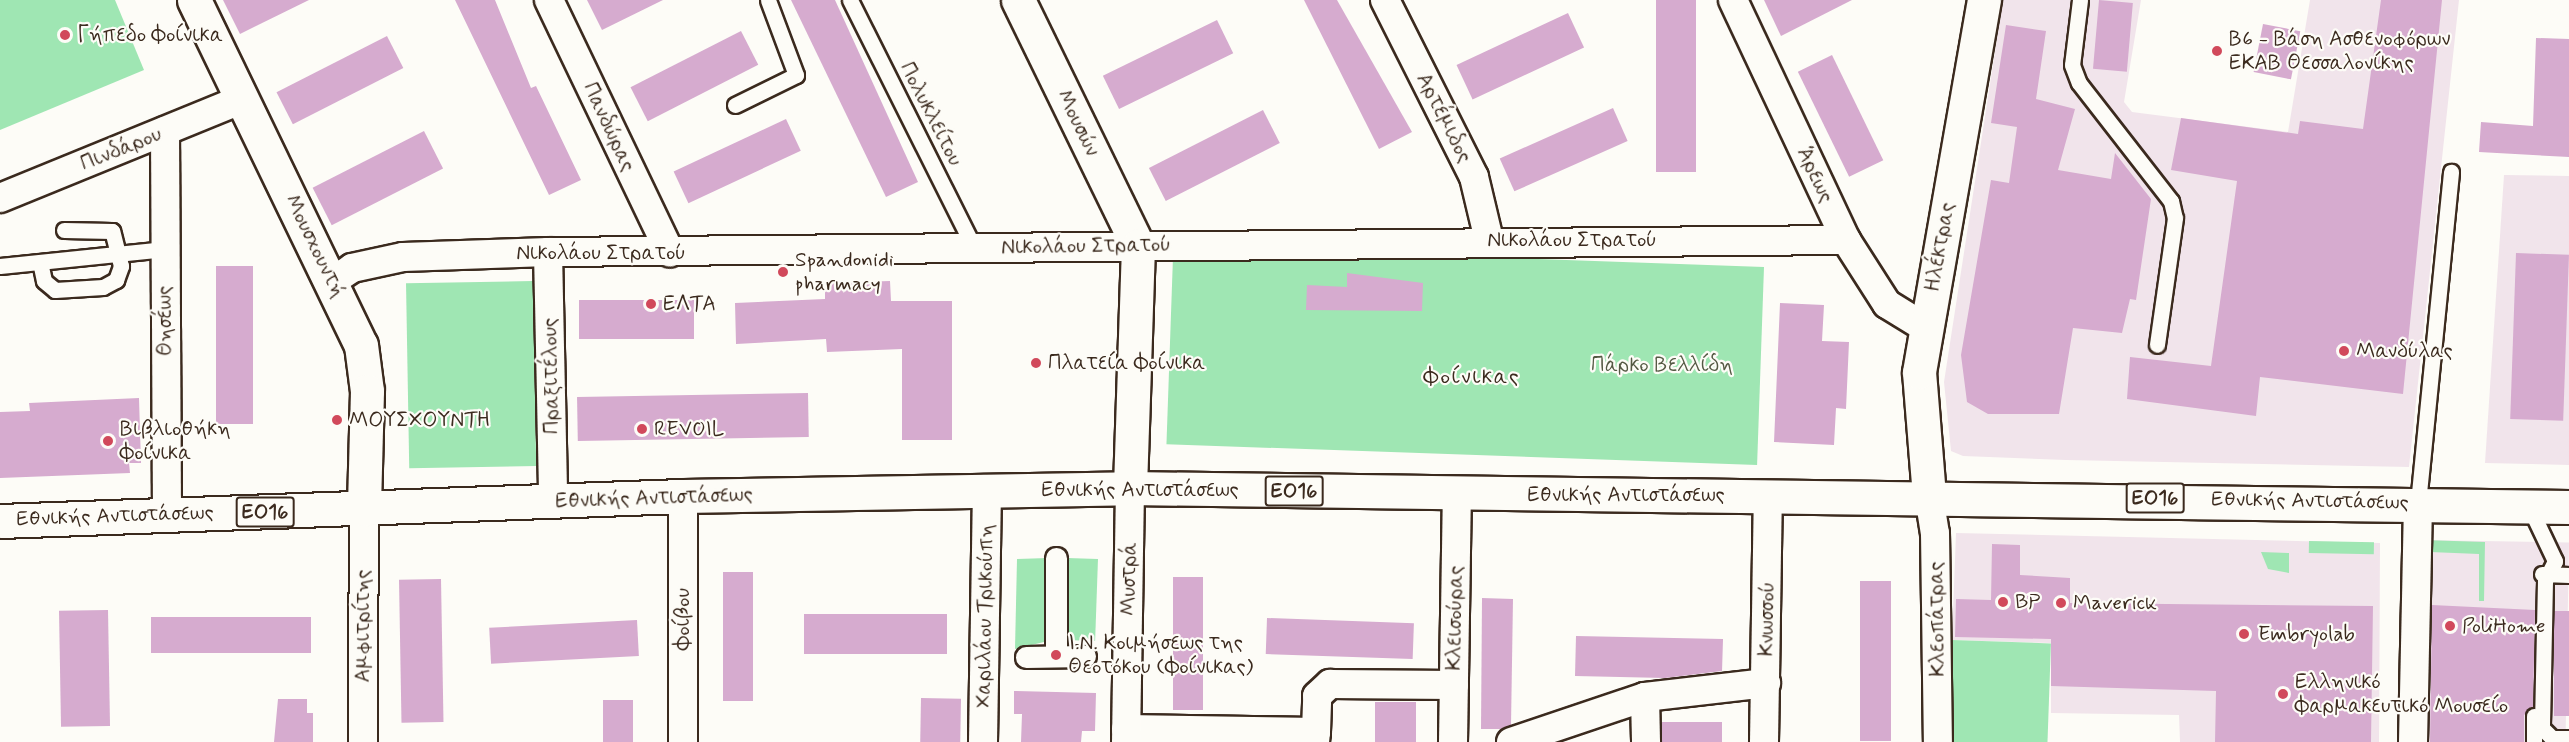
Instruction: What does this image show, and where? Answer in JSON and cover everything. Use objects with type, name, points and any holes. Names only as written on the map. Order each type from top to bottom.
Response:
[{"type":"main road","name":"Μουσχουντή","points":[[194,0],[333,281],[365,360],[364,509]]},
{"type":"main road","name":"Μουσών","points":[[1018,0],[1138,246]]},
{"type":"main road","name":"Ηλέκτρας","points":[[1929,496],[1918,394],[1926,328],[1984,0]]},
{"type":"main road","points":[[1130,488],[1138,246]]},
{"type":"main road","name":"Εθνικής Αντιστάσεως","points":[[0,521],[167,512],[364,509],[682,496],[1130,488],[1457,494],[1929,496],[2569,507]]},
{"type":"street","name":"Πανδώρας","points":[[549,0],[670,253]]},
{"type":"street","name":"Αρτέμιδος","points":[[1385,0],[1474,177],[1489,240]]},
{"type":"street","name":"Άρεως","points":[[1733,0],[1846,240],[1887,304],[1926,328]]},
{"type":"street","name":"Πινδάρου","points":[[0,198],[243,99]]},
{"type":"street","name":"Θησέως","points":[[165,131],[167,512]]},
{"type":"street","name":"Νικολάου Στρατού","points":[[333,281],[352,268],[403,257],[548,252],[670,253],[1489,240],[1846,240]]},
{"type":"street","name":"Πραξιτέλους","points":[[548,252],[553,501]]},
{"type":"street","name":"Μυστρά","points":[[1126,736],[1130,488]]},
{"type":"street","name":"Χαριλάου Τρικούπη","points":[[983,742],[987,489]]},
{"type":"street","name":"Κλεισούρας","points":[[1453,742],[1457,494]]},
{"type":"street","name":"Κνωσσού","points":[[1764,742],[1768,495]]},
{"type":"street","name":"Φοίβου","points":[[682,496],[683,742]]},
{"type":"street","name":"Κλεοπάτρας","points":[[1929,496],[1935,533],[1938,742]]},
{"type":"street","points":[[2413,742],[2418,503]]},
{"type":"street","name":"Αμφιτρίτης","points":[[363,742],[364,509]]},
{"type":"street","points":[[1056,558],[1056,656]]},
{"type":"street","points":[[1026,657],[1085,656]]},
{"type":"street","points":[[1511,742],[1645,697],[1766,683]]},
{"type":"street","points":[[1126,736],[1316,737],[1317,696],[1329,684],[1454,685]]},
{"type":"street","points":[[1645,697],[1646,742]]},
{"type":"lane","points":[[735,105],[795,75],[768,0]]},
{"type":"lane","name":"Πολυκλείτου","points":[[850,0],[974,248]]},
{"type":"lane","points":[[2080,0],[2072,65],[2079,83],[2171,201],[2175,218],[2157,345]]},
{"type":"lane","points":[[2418,503],[2451,172]]},
{"type":"lane","points":[[40,262],[44,281],[63,291],[111,285],[120,273],[116,237],[105,227],[64,230]]},
{"type":"lane","points":[[0,266],[165,249]]},
{"type":"lane","points":[[2529,506],[2555,561],[2552,574],[2545,581],[2541,728],[2552,738],[2569,738]]},
{"type":"lane","points":[[2534,742],[2537,580],[2552,574],[2569,575]]},
{"type":"shaded area","points":[[2003,0],[2141,0],[2124,102],[2132,112],[2288,132],[2310,0],[2459,0],[2409,467],[2066,460],[1963,456],[1951,451],[1944,382]]},
{"type":"shaded area","points":[[2504,175],[2569,176],[2569,465],[2485,463]]},
{"type":"shaded area","points":[[1956,533],[2380,543],[2379,742],[2180,742],[2179,715],[2051,713],[2051,643],[1952,640]]},
{"type":"shaded area","points":[[2423,540],[2569,543],[2565,742],[2419,742]]},
{"type":"green space","name":"Γήπεδο Φοίνικα","points":[[0,0],[115,0],[144,70],[0,130]]},
{"type":"green space","name":"Πάρκο Βελλίδη","points":[[1173,246],[1764,267],[1757,465],[1166,444]]},
{"type":"green space","points":[[533,281],[536,466],[409,468],[406,283]]},
{"type":"green space","points":[[2423,540],[2485,542],[2484,601],[2479,601],[2479,554],[2430,552]]},
{"type":"green space","points":[[2309,541],[2374,542],[2374,554],[2309,553]]},
{"type":"green space","points":[[2261,552],[2289,553],[2289,573],[2268,569]]},
{"type":"green space","points":[[1048,558],[1048,641],[1015,649],[1017,559]]},
{"type":"green space","points":[[1067,558],[1098,559],[1095,641],[1064,640]]},
{"type":"green space","points":[[1952,640],[2051,643],[2047,742],[1948,742]]},
{"type":"building","points":[[223,0],[309,0],[240,34]]},
{"type":"building","points":[[455,0],[495,0],[531,88],[536,86],[581,180],[549,195]]},
{"type":"building","points":[[587,0],[663,0],[602,30]]},
{"type":"building","points":[[791,0],[835,0],[918,182],[886,197]]},
{"type":"building","points":[[1304,0],[1337,0],[1412,132],[1379,149]]},
{"type":"building","points":[[1656,0],[1696,0],[1696,172],[1656,172]]},
{"type":"building","points":[[1764,0],[1852,0],[1781,36]]},
{"type":"building","points":[[2099,0],[2133,3],[2127,72],[2093,69]]},
{"type":"building","points":[[2381,0],[2442,0],[2403,394],[2260,377],[2256,416],[2127,399],[2130,357],[2211,366],[2237,181],[2171,170],[2181,118],[2298,134],[2300,121],[2363,129]]},
{"type":"building","points":[[1568,13],[1584,47],[1473,99],[1457,65]]},
{"type":"building","points":[[1217,20],[1233,53],[1119,109],[1103,76]]},
{"type":"building","points":[[2263,24],[2300,31],[2291,79],[2254,72]]},
{"type":"building","points":[[2006,25],[2046,31],[2036,99],[2075,109],[2058,170],[2111,179],[2115,153],[2151,199],[2136,300],[2130,299],[2122,333],[2073,328],[2059,414],[1988,414],[1967,402],[1961,355],[1991,180],[2009,183],[2017,127],[1991,123]]},
{"type":"building","points":[[741,31],[758,65],[648,121],[631,87]]},
{"type":"building","points":[[387,36],[403,68],[293,124],[277,92]]},
{"type":"building","points":[[2536,38],[2569,39],[2569,157],[2479,152],[2481,122],[2533,126]]},
{"type":"building","points":[[1832,55],[1883,160],[1849,177],[1798,72]]},
{"type":"building","points":[[1613,108],[1628,141],[1514,191],[1500,158]]},
{"type":"building","points":[[1263,110],[1280,143],[1166,201],[1149,168]]},
{"type":"building","points":[[786,119],[801,151],[688,203],[674,171]]},
{"type":"building","points":[[424,131],[443,168],[332,225],[313,188]]},
{"type":"building","points":[[2516,253],[2569,255],[2563,421],[2510,419]]},
{"type":"building","points":[[216,266],[253,266],[253,424],[216,424]]},
{"type":"building","points":[[1347,273],[1423,283],[1422,311],[1306,310],[1307,285],[1347,287]]},
{"type":"building","points":[[890,281],[891,301],[952,301],[952,440],[902,440],[902,349],[827,352],[826,339],[736,344],[735,303],[825,299],[825,283]]},
{"type":"building","points":[[579,300],[694,300],[694,339],[579,339]]},
{"type":"building","points":[[1780,303],[1824,305],[1822,341],[1849,342],[1846,409],[1836,408],[1834,445],[1774,442]]},
{"type":"building","points":[[808,393],[809,437],[578,441],[577,397]]},
{"type":"building","points":[[139,398],[141,463],[129,463],[130,473],[0,478],[0,412],[30,411],[29,403]]},
{"type":"building","points":[[1992,544],[2020,545],[2020,575],[2070,578],[2070,603],[2373,606],[2371,742],[2215,742],[2216,691],[2051,686],[2051,639],[1955,637],[1956,599],[1991,600]]},
{"type":"building","points":[[723,572],[753,572],[753,701],[723,701]]},
{"type":"building","points":[[1173,577],[1203,577],[1203,710],[1173,710]]},
{"type":"building","points":[[441,579],[443,722],[402,723],[399,580]]},
{"type":"building","points":[[1860,581],[1891,581],[1891,741],[1860,741]]},
{"type":"building","points":[[1482,598],[1513,599],[1511,725],[1501,729],[1481,729]]},
{"type":"building","points":[[2432,605],[2535,610],[2533,707],[2524,715],[2524,742],[2430,742]]},
{"type":"building","points":[[108,610],[110,726],[61,727],[59,611]]},
{"type":"building","points":[[2554,611],[2569,611],[2569,716],[2554,716]]},
{"type":"building","points":[[804,614],[947,614],[947,654],[804,654]]},
{"type":"building","points":[[151,617],[311,617],[311,653],[151,653]]},
{"type":"building","points":[[1267,618],[1414,623],[1413,659],[1266,654]]},
{"type":"building","points":[[637,620],[639,656],[491,664],[489,628]]},
{"type":"building","points":[[1576,636],[1723,639],[1722,671],[1665,678],[1575,676]]},
{"type":"building","points":[[1014,691],[1096,693],[1095,731],[1082,731],[1081,742],[1021,742],[1022,714],[1014,714]]},
{"type":"building","points":[[921,698],[961,699],[960,742],[920,742]]},
{"type":"building","points":[[278,699],[307,699],[307,713],[313,713],[313,742],[274,742]]},
{"type":"building","points":[[603,700],[633,700],[633,742],[603,742]]},
{"type":"building","points":[[1375,702],[1416,702],[1416,742],[1375,742]]},
{"type":"building","points":[[1662,722],[1722,722],[1722,742],[1662,742]]},
{"type":"place","name":"Γήπεδο Φοίνικα","points":[[65,35]]},
{"type":"place","name":"Β6 - Βάση Ασθενοφόρων ΕΚΑΒ Θεσσαλονίκης","points":[[2217,51]]},
{"type":"place","name":"Spandonidi pharmacy","points":[[783,272]]},
{"type":"place","name":"ΕΛΤΑ","points":[[651,304]]},
{"type":"place","name":"Μανδύλας","points":[[2344,351]]},
{"type":"place","name":"Πλατεία Φοίνικα","points":[[1036,363]]},
{"type":"place","name":"ΜΟΥΣΧΟΥΝΤΗ","points":[[337,420]]},
{"type":"place","name":"REVOIL","points":[[642,429]]},
{"type":"place","name":"Βιβλιοθήκη Φοίνικα","points":[[108,441]]},
{"type":"place","name":"BP","points":[[2003,602]]},
{"type":"place","name":"Maverick","points":[[2061,603]]},
{"type":"place","name":"PoliHome","points":[[2450,626]]},
{"type":"place","name":"Embryolab","points":[[2244,634]]},
{"type":"place","name":"Ι.Ν. Κοιμήσεως της Θεοτόκου (Φοίνικας)","points":[[1056,655]]},
{"type":"place","name":"Ελληνικό Φαρμακευτικό Μουσείο","points":[[2283,694]]},
{"type":"district","name":"Φοίνικας","points":[[1472,378]]}]
